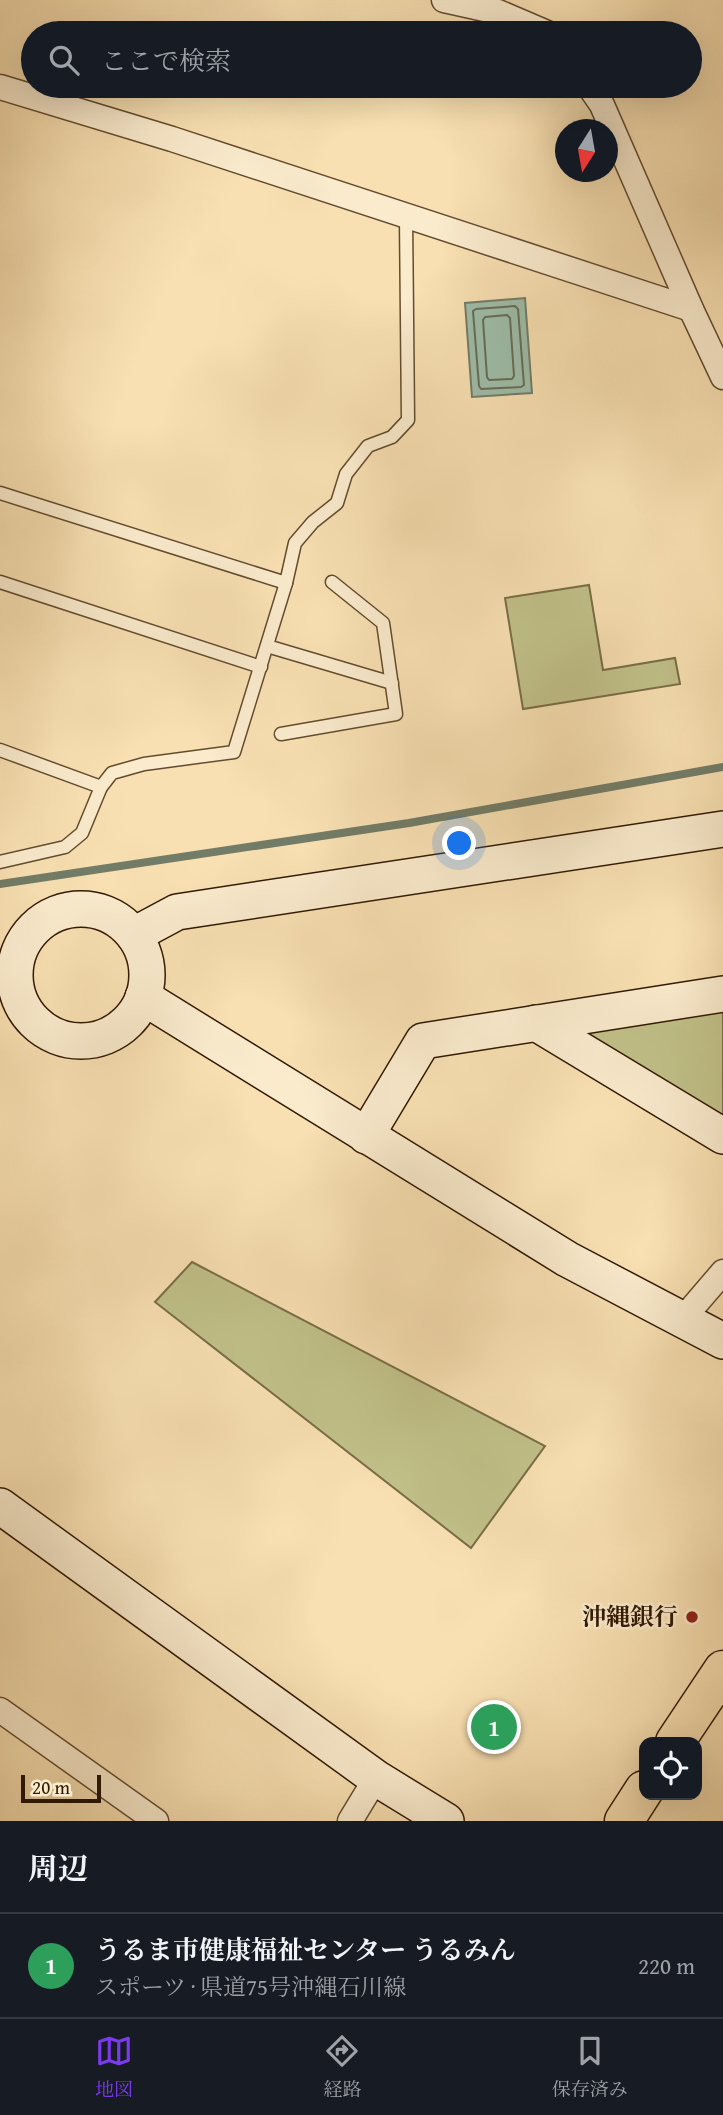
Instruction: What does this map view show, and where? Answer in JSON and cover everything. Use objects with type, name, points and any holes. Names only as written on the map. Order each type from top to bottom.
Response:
[{"type":"main road","points":[[678,1737],[723,1670]]},
{"type":"main road","points":[[624,1821],[639,1798]]},
{"type":"street","points":[[444,0],[498,12],[519,21]]},
{"type":"street","points":[[0,87],[21,93]]},
{"type":"street","points":[[36,98],[172,139],[691,309]]},
{"type":"street","points":[[597,98],[723,377]]},
{"type":"street","points":[[134,935],[177,912],[723,829]]},
{"type":"street","points":[[80,909],[101,912],[119,921],[134,935],[144,954],[147,976],[144,998],[133,1017],[118,1031],[98,1040],[77,1042],[55,1037],[37,1026],[12,1017],[16,991],[14,972],[18,953],[13,934],[60,912],[80,909]]},
{"type":"street","points":[[366,1136],[423,1041],[723,994]]},
{"type":"street","points":[[144,998],[567,1259],[723,1341]]},
{"type":"street","points":[[536,1023],[723,1136]]},
{"type":"street","points":[[681,1321],[723,1272]]},
{"type":"street","points":[[0,1506],[376,1779],[446,1821]]},
{"type":"street","points":[[0,1710],[156,1821]]},
{"type":"street","points":[[350,1821],[376,1779]]},
{"type":"lane","points":[[0,862],[65,847],[82,834],[101,787],[112,773],[144,764],[234,752],[286,583],[295,543],[313,522],[337,503],[346,474],[368,446],[392,437],[408,420],[406,216]]},
{"type":"lane","points":[[0,492],[286,583]]},
{"type":"lane","points":[[0,582],[261,667]]},
{"type":"lane","points":[[281,734],[396,714],[383,623],[332,582]]},
{"type":"lane","points":[[267,646],[392,683]]},
{"type":"lane","points":[[0,750],[101,787]]},
{"type":"green space","points":[[589,585],[603,670],[675,658],[680,684],[523,709],[505,598]]},
{"type":"green space","points":[[723,994],[723,1136],[536,1023]]},
{"type":"green space","points":[[192,1262],[545,1446],[471,1548],[155,1302]]},
{"type":"water","points":[[525,298],[532,393],[472,397],[465,303]]},
{"type":"waterway","points":[[0,884],[409,823],[723,767]]},
{"type":"place","name":"沖縄銀行","points":[[692,1617]]},
{"type":"place","name":"うるま市健康福祉センター うるみん","points":[[494,1727]]}]
